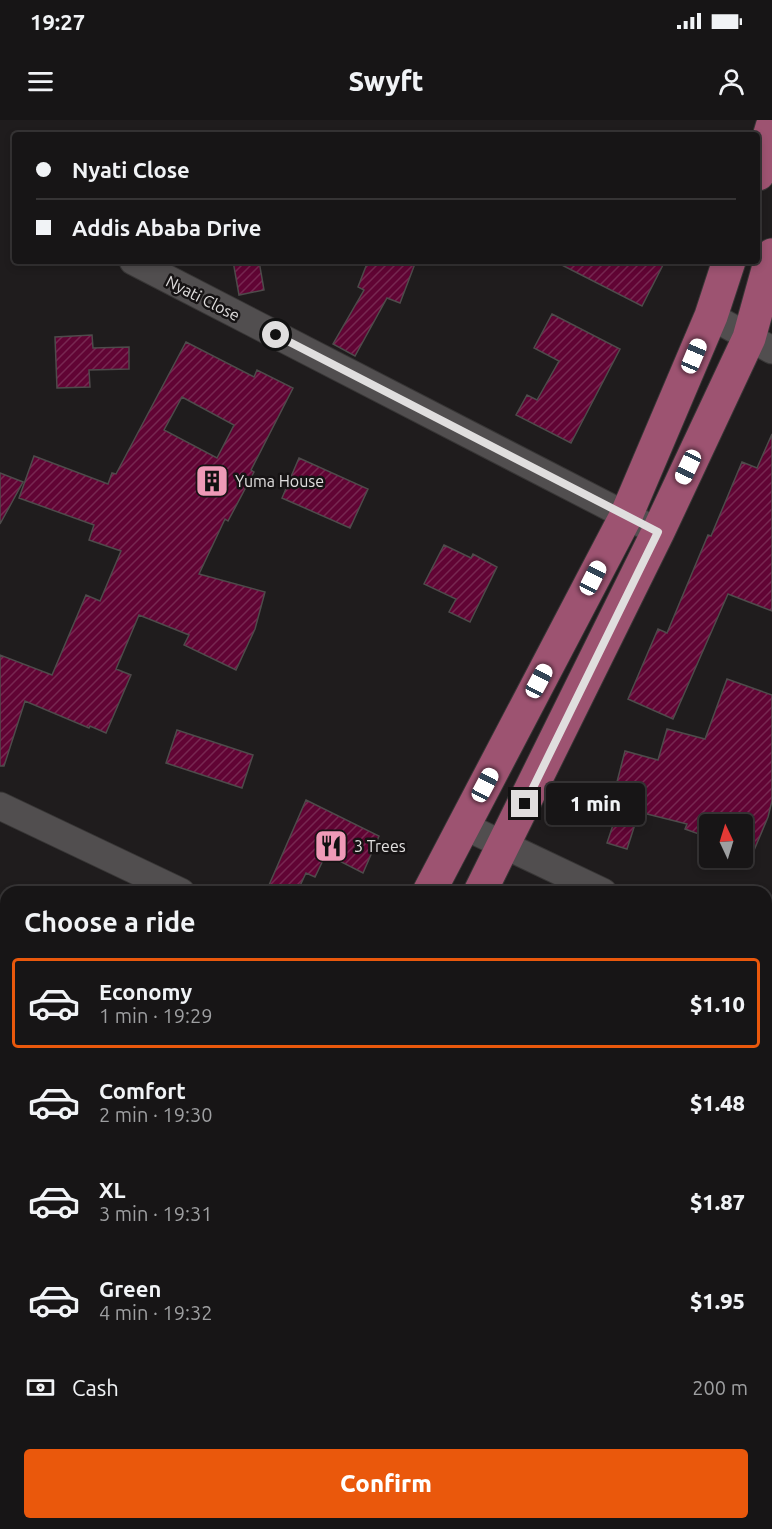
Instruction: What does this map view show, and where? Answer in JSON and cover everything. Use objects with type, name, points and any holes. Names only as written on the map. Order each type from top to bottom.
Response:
[{"type":"main road","points":[[760,167],[772,127]]},
{"type":"main road","points":[[483,886],[658,532],[761,344],[772,255]]},
{"type":"main road","points":[[432,886],[626,516],[711,316],[728,264]]},
{"type":"street","name":"Nyati Close","points":[[139,264],[658,532]]},
{"type":"street","points":[[711,316],[761,344]]},
{"type":"street","points":[[0,806],[168,886]]},
{"type":"street","points":[[464,826],[590,886]]},
{"type":"building","points":[[234,264],[260,264],[264,290],[239,295]]},
{"type":"building","points":[[367,264],[415,264],[400,303],[387,298],[355,356],[333,344],[364,290],[358,287]]},
{"type":"building","points":[[560,264],[663,264],[642,306]]},
{"type":"building","points":[[552,314],[620,349],[571,443],[516,415],[527,395],[537,400],[559,361],[534,348]]},
{"type":"building","points":[[92,335],[93,348],[129,347],[129,369],[89,370],[90,387],[57,388],[55,337]]},
{"type":"building","points":[[186,342],[254,377],[257,370],[293,388],[251,470],[254,472],[228,521],[225,519],[199,574],[265,592],[255,629],[236,670],[184,645],[189,635],[139,615],[116,669],[131,675],[106,733],[25,701],[4,766],[0,766],[0,655],[52,675],[86,595],[100,601],[121,551],[89,540],[94,525],[19,498],[34,456],[108,484],[112,473],[116,474]],"holes":[[[182,397],[234,425],[217,458],[164,430]]]},
{"type":"building","points":[[772,434],[772,611],[728,594],[673,719],[628,699],[658,629],[667,633],[708,535],[711,536],[742,462],[757,468]]},
{"type":"building","points":[[299,458],[368,489],[350,528],[282,498]]},
{"type":"building","points":[[0,473],[23,482],[0,524]]},
{"type":"building","points":[[444,545],[471,558],[473,554],[497,567],[470,622],[449,612],[456,599],[424,584]]},
{"type":"building","points":[[727,679],[772,695],[772,801],[753,853],[753,814],[699,814],[699,834],[685,829],[687,824],[639,812],[627,849],[607,843],[619,807],[611,805],[625,751],[658,760],[667,729],[705,739]]},
{"type":"building","points":[[177,730],[253,755],[242,788],[166,763]]},
{"type":"building","name":"3 Trees","points":[[306,800],[379,836],[363,873],[326,854],[315,877],[306,873],[300,886],[269,886]]},
{"type":"place","name":"Yuma House","points":[[212,481]]},
{"type":"place","name":"3 Trees","points":[[331,846]]},
{"type":"route","points":[[276,335],[658,532],[525,804]]}]
